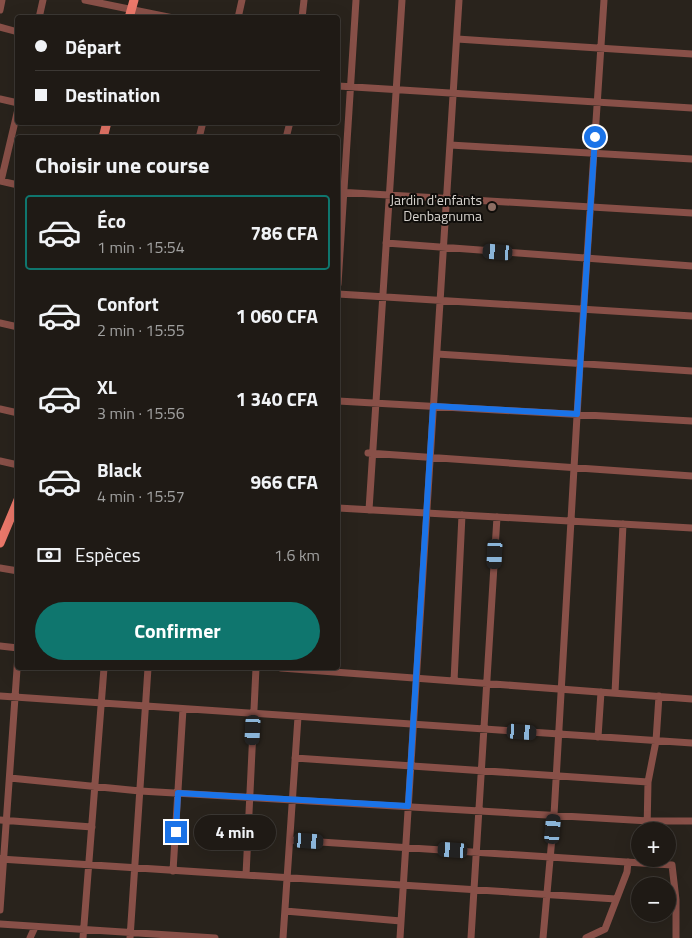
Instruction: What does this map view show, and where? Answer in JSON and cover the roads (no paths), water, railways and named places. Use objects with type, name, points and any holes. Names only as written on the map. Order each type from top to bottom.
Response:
[{"type":"main road","points":[[130,14],[134,0]]},
{"type":"main road","points":[[0,543],[4,524],[15,505]]},
{"type":"street","points":[[0,10],[2,0]]},
{"type":"street","points":[[40,15],[43,0]]},
{"type":"street","points":[[85,0],[130,14]]},
{"type":"street","points":[[239,15],[242,0]]},
{"type":"street","points":[[302,15],[304,0]]},
{"type":"street","points":[[340,223],[356,0]]},
{"type":"street","points":[[369,510],[371,453],[376,403],[402,0]]},
{"type":"street","points":[[400,938],[459,0]]},
{"type":"street","points":[[543,938],[554,815],[570,522],[604,0]]},
{"type":"street","points":[[0,27],[15,31]]},
{"type":"street","points":[[457,39],[692,54]]},
{"type":"street","points":[[340,86],[692,108]]},
{"type":"street","points":[[0,99],[15,102]]},
{"type":"street","points":[[15,121],[0,181],[15,184]]},
{"type":"street","points":[[450,144],[692,159]]},
{"type":"street","points":[[341,192],[692,213]]},
{"type":"street","points":[[386,243],[692,266]]},
{"type":"street","points":[[340,294],[692,316]]},
{"type":"street","points":[[0,323],[15,326]]},
{"type":"street","points":[[436,354],[692,371]]},
{"type":"street","points":[[340,401],[692,421]]},
{"type":"street","points":[[0,410],[15,412]]},
{"type":"street","points":[[371,453],[692,476]]},
{"type":"street","points":[[0,461],[15,464]]},
{"type":"street","points":[[340,508],[692,528]]},
{"type":"street","points":[[454,681],[462,515]]},
{"type":"street","points":[[471,938],[497,517]]},
{"type":"street","points":[[615,693],[623,524]]},
{"type":"street","points":[[0,568],[15,570]]},
{"type":"street","points":[[0,646],[15,648]]},
{"type":"street","points":[[0,910],[4,820],[10,778],[17,670]]},
{"type":"street","points":[[83,934],[104,670]]},
{"type":"street","points":[[130,936],[148,670]]},
{"type":"street","points":[[246,875],[256,670]]},
{"type":"street","points":[[308,670],[692,698]]},
{"type":"street","points":[[598,737],[601,692]]},
{"type":"street","points":[[0,696],[692,743]]},
{"type":"street","points":[[649,822],[648,782],[656,741],[659,696]]},
{"type":"street","points":[[173,871],[183,709]]},
{"type":"street","points":[[283,938],[298,717]]},
{"type":"street","points":[[295,758],[648,782]]},
{"type":"street","points":[[10,778],[140,791],[649,822],[692,821]]},
{"type":"street","points":[[4,820],[92,827]]},
{"type":"street","points":[[290,840],[631,862]]},
{"type":"street","points":[[2,860],[616,899]]},
{"type":"street","points":[[586,938],[605,929],[627,872],[628,862]]},
{"type":"street","points":[[672,867],[676,900],[676,938]]},
{"type":"street","points":[[285,911],[401,921]]},
{"type":"street","points":[[0,924],[83,934],[215,938]]},
{"type":"street","points":[[30,938],[35,927]]},
{"type":"place","name":"Jardin d'enfants Denbagnuma","points":[[492,207]]}]
